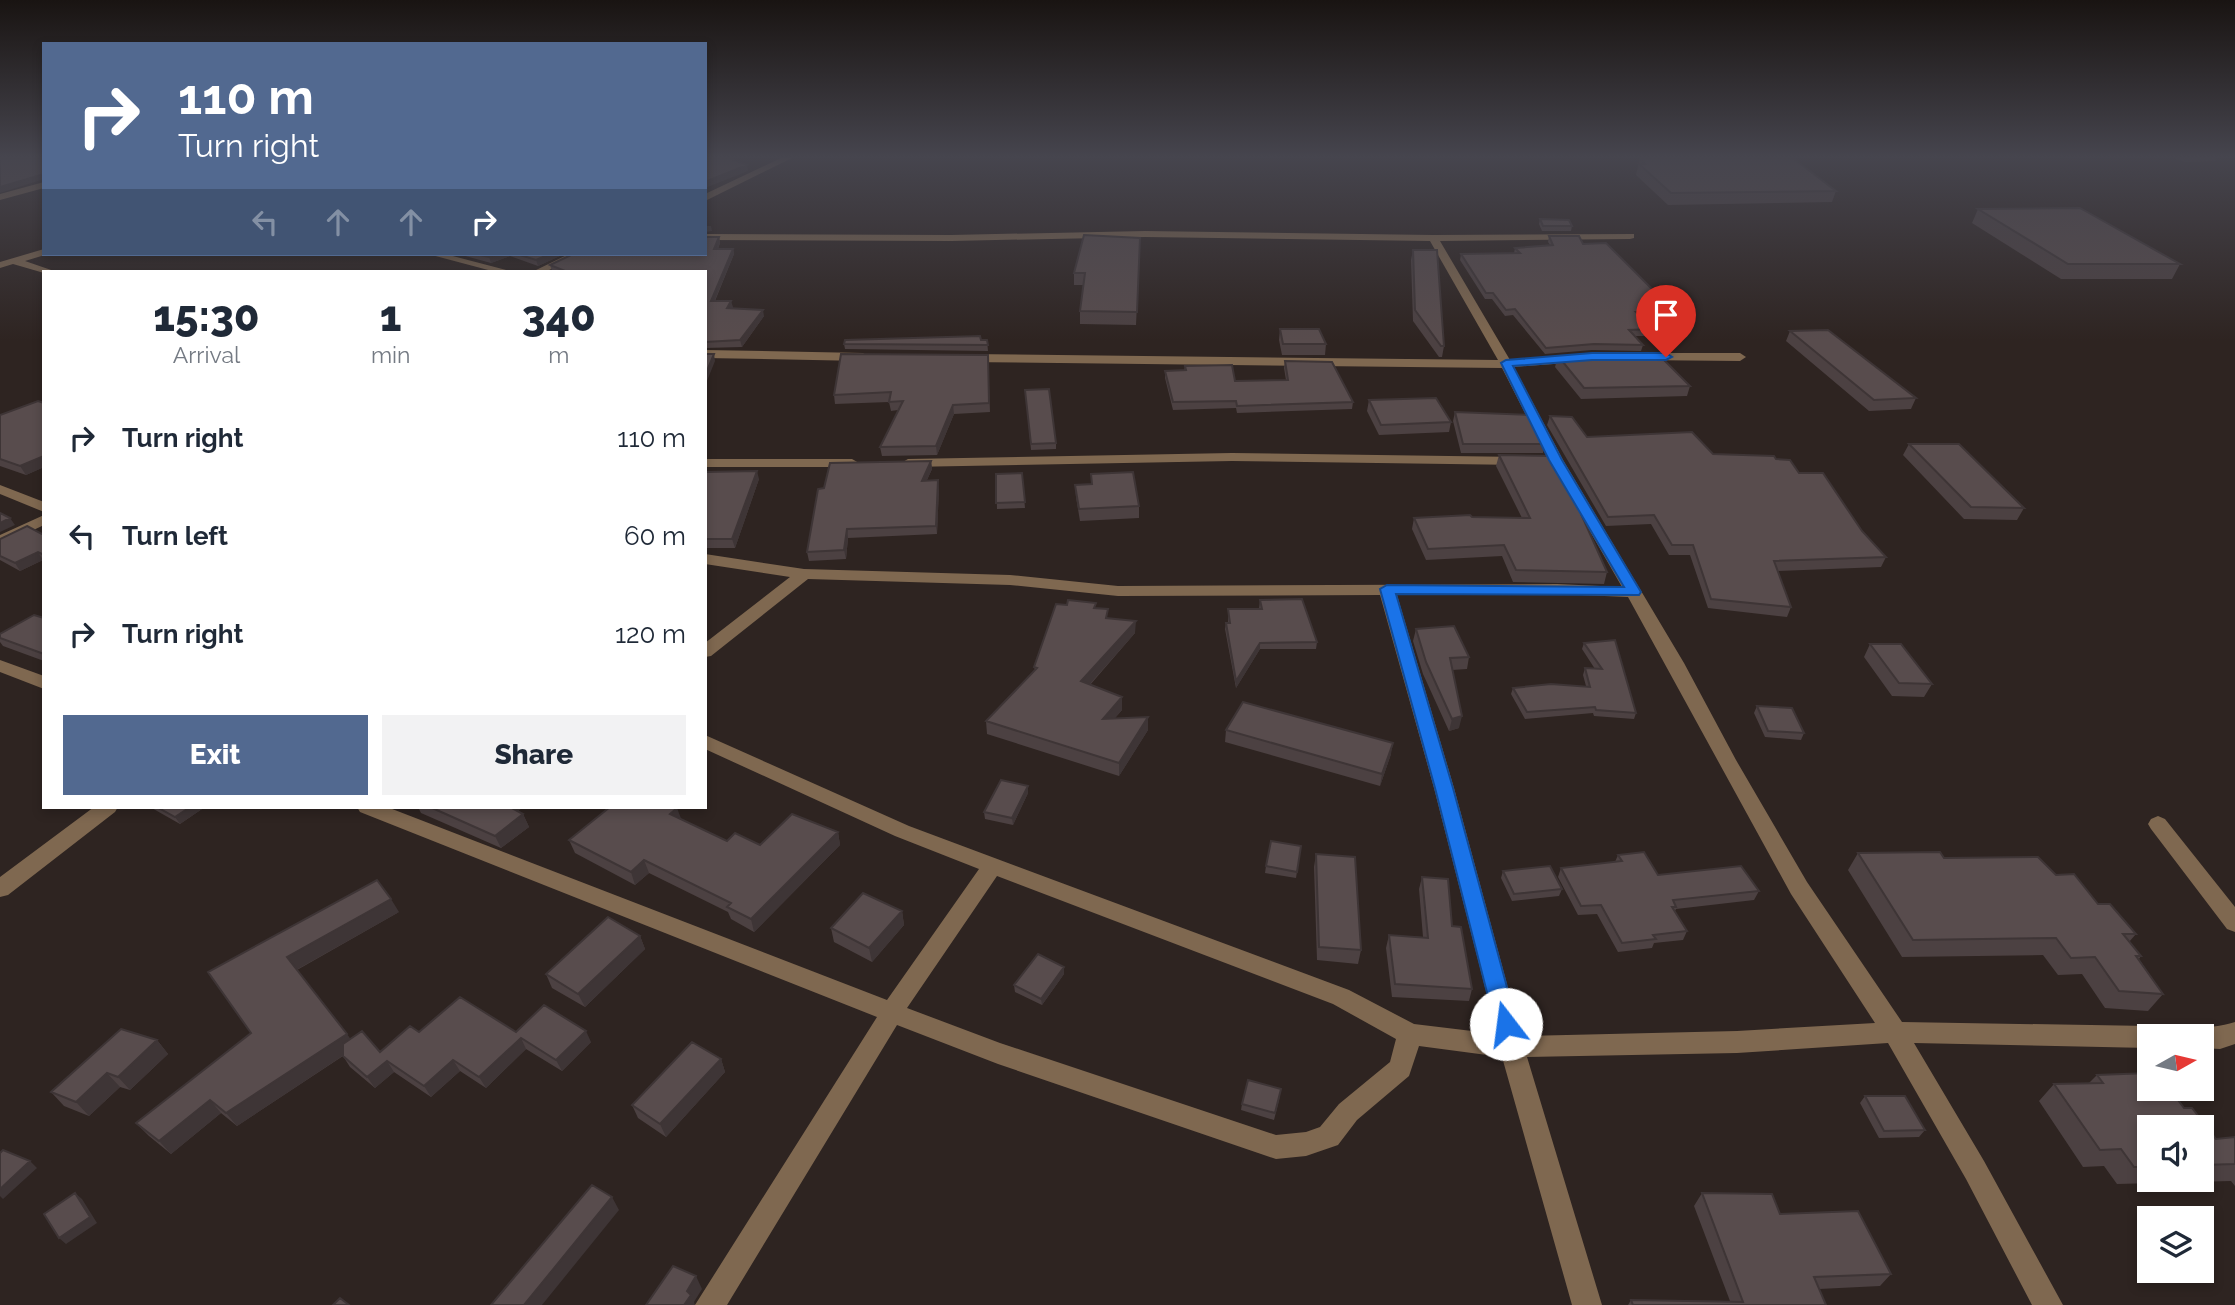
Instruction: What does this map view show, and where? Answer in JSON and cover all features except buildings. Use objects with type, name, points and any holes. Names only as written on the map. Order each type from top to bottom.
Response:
[{"type":"street","points":[[707,237],[951,238],[1195,234],[1433,238],[1630,236]]},
{"type":"street","points":[[1433,238],[1506,363],[1556,460],[1634,592],[1799,888],[1895,1032],[1975,1170],[2048,1305]]},
{"type":"street","points":[[0,265],[42,253]]},
{"type":"street","points":[[441,256],[501,270]]},
{"type":"street","points":[[541,270],[573,256]]},
{"type":"street","points":[[13,261],[45,270]]},
{"type":"street","points":[[707,354],[874,357]]},
{"type":"street","points":[[954,358],[1506,363],[1592,357]]},
{"type":"street","points":[[1619,357],[1740,357]]},
{"type":"street","points":[[889,463],[1232,457],[1556,460]]},
{"type":"street","points":[[707,463],[863,463]]},
{"type":"street","points":[[0,489],[42,507]]},
{"type":"street","points":[[0,541],[42,520]]},
{"type":"street","points":[[707,559],[804,574],[1010,580],[1118,591],[1556,589],[1634,592]]},
{"type":"street","points":[[707,650],[804,574]]},
{"type":"street","points":[[1387,589],[1587,1305]]},
{"type":"street","points":[[0,666],[42,682]]},
{"type":"street","points":[[707,742],[902,831],[1341,998],[1410,1034],[1513,1047],[1737,1042],[1895,1032],[2137,1037]]},
{"type":"street","points":[[0,890],[105,809]]},
{"type":"street","points":[[372,809],[548,880],[999,1053],[1276,1147],[1306,1144],[1329,1136],[1348,1112],[1400,1068],[1410,1034]]},
{"type":"street","points":[[2158,824],[2235,923]]},
{"type":"street","points":[[710,1305],[873,1046],[892,1011],[992,866]]},
{"type":"street","points":[[2214,1038],[2235,1033]]},
{"type":"route","points":[[1506,1024],[1444,788],[1387,589],[1634,592],[1528,410],[1506,363],[1592,357],[1666,357]]}]
